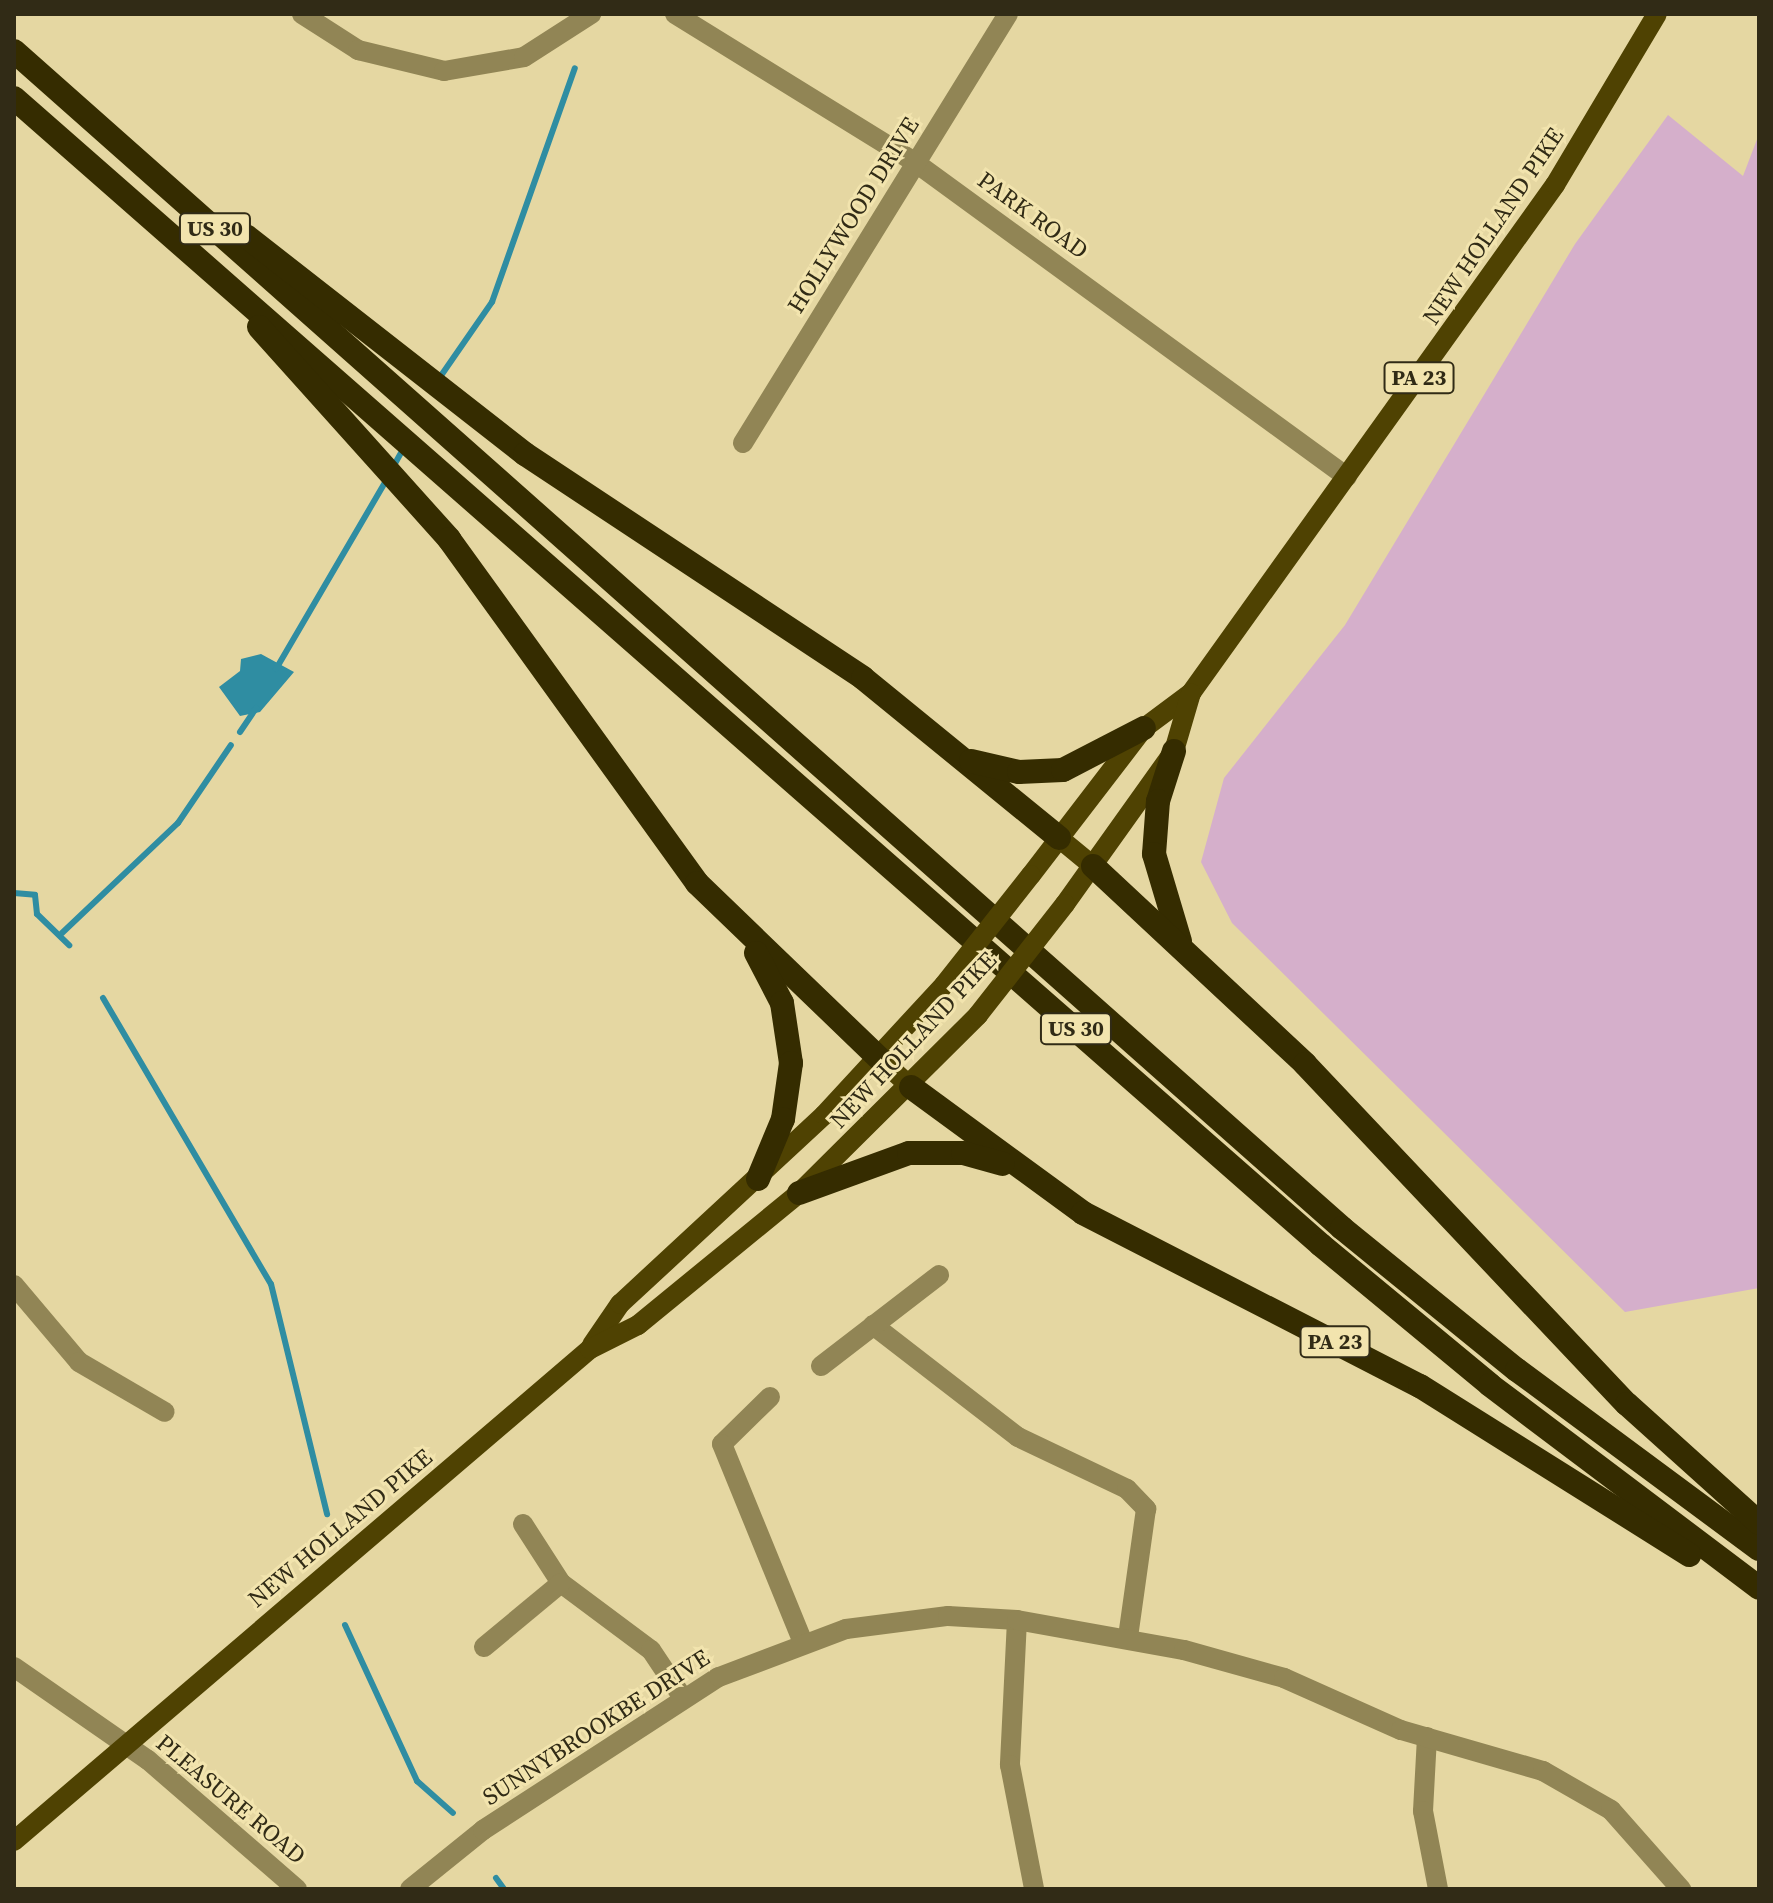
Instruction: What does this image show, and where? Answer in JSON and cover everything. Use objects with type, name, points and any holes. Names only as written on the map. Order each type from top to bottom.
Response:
[{"type":"highway","points":[[14,49],[434,386],[863,678],[1059,838]]},
{"type":"highway","name":"US 30","points":[[14,49],[1342,1228],[1517,1370],[1759,1549]]},
{"type":"highway","name":"US 30","points":[[14,98],[408,440],[1375,1292],[1759,1588]]},
{"type":"highway","points":[[187,250],[392,471],[519,631],[677,856],[746,938],[879,1058]]},
{"type":"highway","points":[[961,757],[1019,772],[1063,770],[1144,728]]},
{"type":"highway","name":"PA 23","points":[[1174,751],[1158,801],[1154,854],[1185,950],[1373,1134],[1627,1404],[1759,1523]]},
{"type":"highway","points":[[1093,866],[1185,950]]},
{"type":"highway","points":[[746,938],[774,984],[791,1044],[783,1119],[758,1179]]},
{"type":"highway","name":"PA 23","points":[[911,1087],[1016,1167],[1139,1245],[1472,1416],[1759,1600]]},
{"type":"highway","points":[[799,1193],[909,1153],[963,1153],[1016,1167]]},
{"type":"main road","name":"NEW HOLLAND PIKE","points":[[590,1349],[620,1304],[758,1179],[879,1058],[944,985],[1144,728],[1191,693],[1555,185],[1657,14]]},
{"type":"main road","name":"NEW HOLLAND PIKE","points":[[14,1841],[590,1349],[638,1325],[799,1193],[911,1087],[978,1015],[1093,866],[1174,751],[1191,693]]},
{"type":"main road","points":[[1059,838],[1093,866]]},
{"type":"main road","name":"PA 23","points":[[879,1058],[911,1087]]},
{"type":"street","points":[[302,14],[358,50],[444,71],[524,57],[591,14]]},
{"type":"street","name":"PARK ROAD","points":[[675,14],[916,163],[1347,477]]},
{"type":"street","name":"HOLLYWOOD DRIVE","points":[[743,443],[1008,14]]},
{"type":"street","points":[[821,1366],[939,1275]]},
{"type":"street","points":[[14,1285],[79,1362],[165,1412]]},
{"type":"street","points":[[873,1325],[1018,1437],[1127,1489],[1146,1509],[1128,1637]]},
{"type":"street","points":[[770,1397],[722,1444],[803,1642]]},
{"type":"street","points":[[523,1524],[561,1583],[641,1641],[683,1698]]},
{"type":"street","points":[[484,1647],[561,1583]]},
{"type":"street","name":"SUNNYBROOKBE DRIVE","points":[[410,1889],[483,1830],[683,1698],[803,1642],[899,1619],[1017,1620],[1128,1637],[1250,1668],[1427,1737],[1506,1757],[1595,1798],[1639,1835],[1681,1889]]},
{"type":"street","points":[[1017,1620],[1010,1765],[1034,1889]]},
{"type":"street","name":"PLEASURE ROAD","points":[[14,1667],[124,1746],[297,1889]]},
{"type":"street","points":[[1427,1737],[1423,1811],[1438,1889]]},
{"type":"shaded area","points":[[1668,115],[1743,176],[1759,134],[1759,1288],[1625,1312],[1232,923],[1201,862],[1224,778],[1345,625],[1575,244]]},
{"type":"water","points":[[261,654],[294,672],[260,712],[240,716],[219,687],[240,671],[241,659]]},
{"type":"waterway","points":[[438,380],[492,302],[575,68]]},
{"type":"waterway","points":[[392,469],[404,447]]},
{"type":"waterway","points":[[276,669],[387,479]]},
{"type":"waterway","points":[[240,732],[256,708]]},
{"type":"waterway","points":[[62,933],[178,823],[231,745]]},
{"type":"waterway","points":[[14,893],[35,895],[37,914],[69,945]]},
{"type":"waterway","points":[[103,998],[271,1284],[327,1514]]},
{"type":"waterway","points":[[345,1625],[417,1781],[453,1813]]},
{"type":"waterway","points":[[496,1878],[504,1889]]}]
